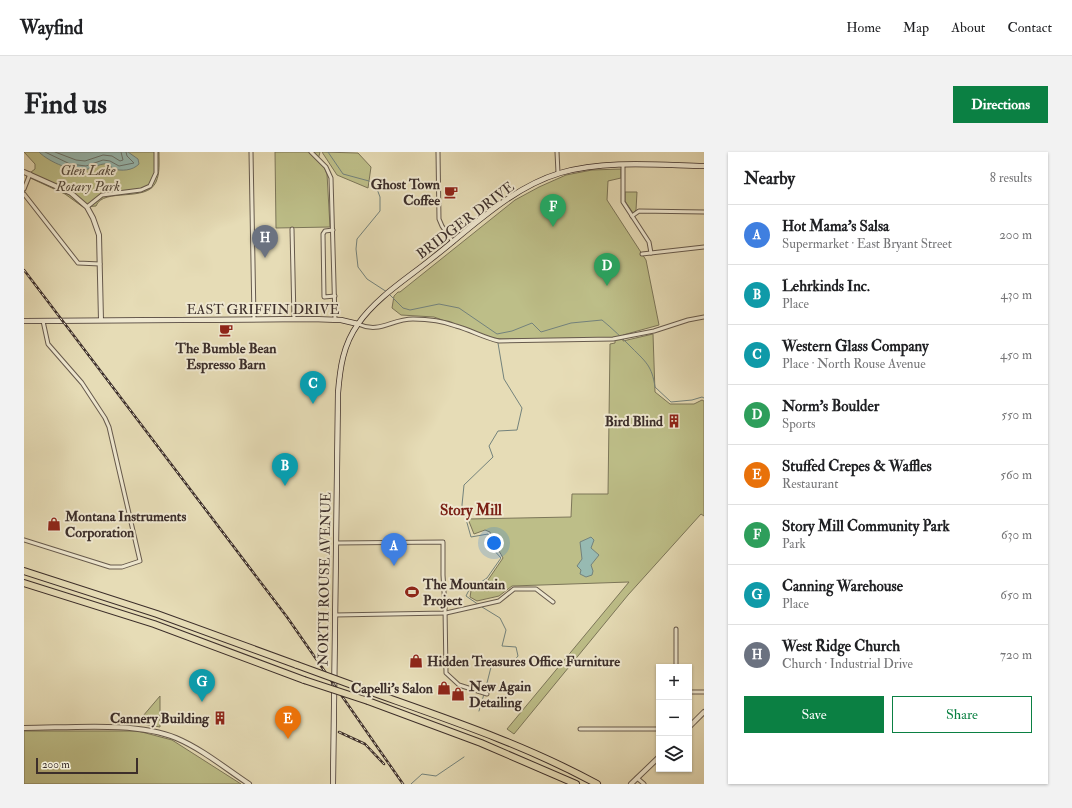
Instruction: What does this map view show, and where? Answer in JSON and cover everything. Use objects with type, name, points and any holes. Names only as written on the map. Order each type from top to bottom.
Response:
[{"type":"highway","points":[[24,571],[157,614],[488,734],[571,770],[597,784]]},
{"type":"highway","points":[[24,583],[154,624],[304,680],[368,701],[481,743],[576,784]]},
{"type":"main road","name":"BRIDGER DRIVE","points":[[339,374],[346,346],[358,324],[384,297],[518,192],[558,173],[589,167],[623,165],[704,166]]},
{"type":"main road","name":"EAST GRIFFIN DRIVE","points":[[24,321],[335,319],[358,324]]},
{"type":"main road","name":"NORTH ROUSE AVENUE","points":[[333,784],[339,374]]},
{"type":"street","points":[[87,207],[102,195],[141,190],[150,186],[156,173],[156,152]]},
{"type":"street","points":[[251,152],[254,319]]},
{"type":"street","points":[[311,152],[329,171],[332,184],[335,319]]},
{"type":"street","points":[[438,152],[439,219],[453,242]]},
{"type":"street","points":[[557,152],[558,173]]},
{"type":"street","points":[[623,165],[623,202],[649,242],[651,253]]},
{"type":"street","points":[[24,172],[66,190],[87,207],[93,218],[99,235],[101,320]]},
{"type":"street","points":[[24,189],[30,174]]},
{"type":"street","points":[[24,194],[78,263],[100,264]]},
{"type":"street","points":[[632,216],[639,211],[704,212]]},
{"type":"street","points":[[292,229],[294,319]]},
{"type":"street","points":[[333,230],[325,231],[323,234],[324,297],[335,296]]},
{"type":"street","points":[[642,254],[704,246]]},
{"type":"street","name":"EAST GRIFFIN DRIVE","points":[[358,324],[374,329],[400,320],[414,319],[438,321],[499,341],[618,339],[704,317]]},
{"type":"street","points":[[24,540],[110,567],[122,567],[140,561],[109,427],[105,418],[82,383],[48,344],[43,321]]},
{"type":"street","points":[[336,543],[444,542],[443,581],[446,613],[446,673],[456,683],[487,694]]},
{"type":"street","points":[[335,615],[446,613],[500,600],[508,592],[514,589],[536,589],[552,602]]},
{"type":"street","points":[[676,629],[676,664]]},
{"type":"street","points":[[692,692],[704,692]]},
{"type":"street","points":[[692,724],[704,712]]},
{"type":"street","points":[[24,728],[140,728],[175,737],[193,747],[249,784]]},
{"type":"street","points":[[580,729],[656,729]]},
{"type":"street","points":[[631,784],[656,760]]},
{"type":"street","points":[[637,778],[644,784]]},
{"type":"green space","name":"Glen Lake Rotary Park","points":[[24,152],[159,152],[158,175],[156,182],[151,188],[144,192],[107,197],[100,200],[96,206],[83,207],[65,194],[26,176],[35,169],[35,164]]},
{"type":"green space","points":[[275,152],[320,152],[318,160],[324,167],[327,174],[330,227],[276,228]]},
{"type":"green space","points":[[322,152],[358,153],[371,167],[368,188],[337,175]]},
{"type":"green space","points":[[621,169],[621,178],[608,181],[607,200],[646,260],[659,325],[623,335],[623,341],[653,334],[655,392],[670,404],[694,404],[702,400],[704,401],[704,516],[701,514],[628,595],[514,734],[507,729],[629,582],[512,586],[499,596],[477,601],[470,597],[471,591],[488,580],[503,558],[494,543],[490,532],[485,530],[474,534],[468,519],[571,517],[572,494],[608,494],[610,344],[615,343],[615,338],[492,338],[434,317],[401,315],[392,308],[394,296],[515,200],[566,175],[592,170]]},
{"type":"green space","points":[[625,192],[637,192],[636,210],[633,213],[625,201]]},
{"type":"green space","points":[[160,696],[160,727],[137,723]]},
{"type":"green space","points":[[24,731],[138,731],[172,740],[241,784],[24,784]]},
{"type":"water","points":[[39,152],[128,152],[138,159],[139,164],[127,170],[113,169],[109,164],[106,164],[82,170],[62,166],[43,156]]},
{"type":"water","points":[[591,537],[594,540],[591,548],[599,555],[591,565],[593,571],[592,575],[586,577],[580,574],[581,570],[577,566],[582,559],[580,542]]},
{"type":"waterway","points":[[328,152],[343,174],[369,181],[377,189],[380,197],[380,211],[357,239],[356,249],[358,267],[367,279],[387,292]]},
{"type":"waterway","points":[[389,294],[403,308],[410,310],[439,304],[459,308],[497,334],[512,331],[532,323],[541,332],[571,323],[602,320],[645,361],[652,374],[655,387],[671,402],[692,400],[702,397],[704,398]]},
{"type":"waterway","points":[[479,605],[466,596],[469,590],[487,578],[501,558],[492,548],[488,534],[471,537],[462,505],[464,485],[493,457],[489,446],[498,431],[517,430],[522,408],[504,379],[498,343]]},
{"type":"waterway","points":[[482,607],[500,618],[506,630],[502,646],[516,647],[518,656],[512,663],[492,663],[485,691]]},
{"type":"waterway","points":[[479,711],[484,694]]},
{"type":"waterway","points":[[411,784],[422,774],[436,776],[464,757]]},
{"type":"railway","points":[[24,270],[287,617],[403,784]]},
{"type":"railway","points":[[339,732],[365,744],[384,764]]},
{"type":"place","name":"Ghost Town Coffee","points":[[451,192]]},
{"type":"place","name":"Story Mill Community Park","points":[[553,227]]},
{"type":"place","name":"West Ridge Church","points":[[265,258]]},
{"type":"place","name":"Norm's Boulder","points":[[607,286]]},
{"type":"place","name":"The Bumble Bean Espresso Barn","points":[[226,330]]},
{"type":"place","name":"Western Glass Company","points":[[313,404]]},
{"type":"place","name":"Bird Blind","points":[[674,421]]},
{"type":"place","name":"Lehrkinds Inc.","points":[[285,486]]},
{"type":"place","name":"Montana Instruments Corporation","points":[[54,524]]},
{"type":"place","name":"Hot Mama's Salsa","points":[[394,566]]},
{"type":"place","name":"The Mountain Project","points":[[412,592]]},
{"type":"place","name":"Hidden Treasures Office Furniture","points":[[416,661]]},
{"type":"place","name":"Capelli's Salon","points":[[444,688]]},
{"type":"place","name":"New Again Detailing","points":[[458,694]]},
{"type":"place","name":"Canning Warehouse","points":[[202,702]]},
{"type":"place","name":"Cannery Building","points":[[220,718]]},
{"type":"place","name":"Stuffed Crepes & Waffles","points":[[288,739]]},
{"type":"district","name":"Story Mill","points":[[471,510]]}]
